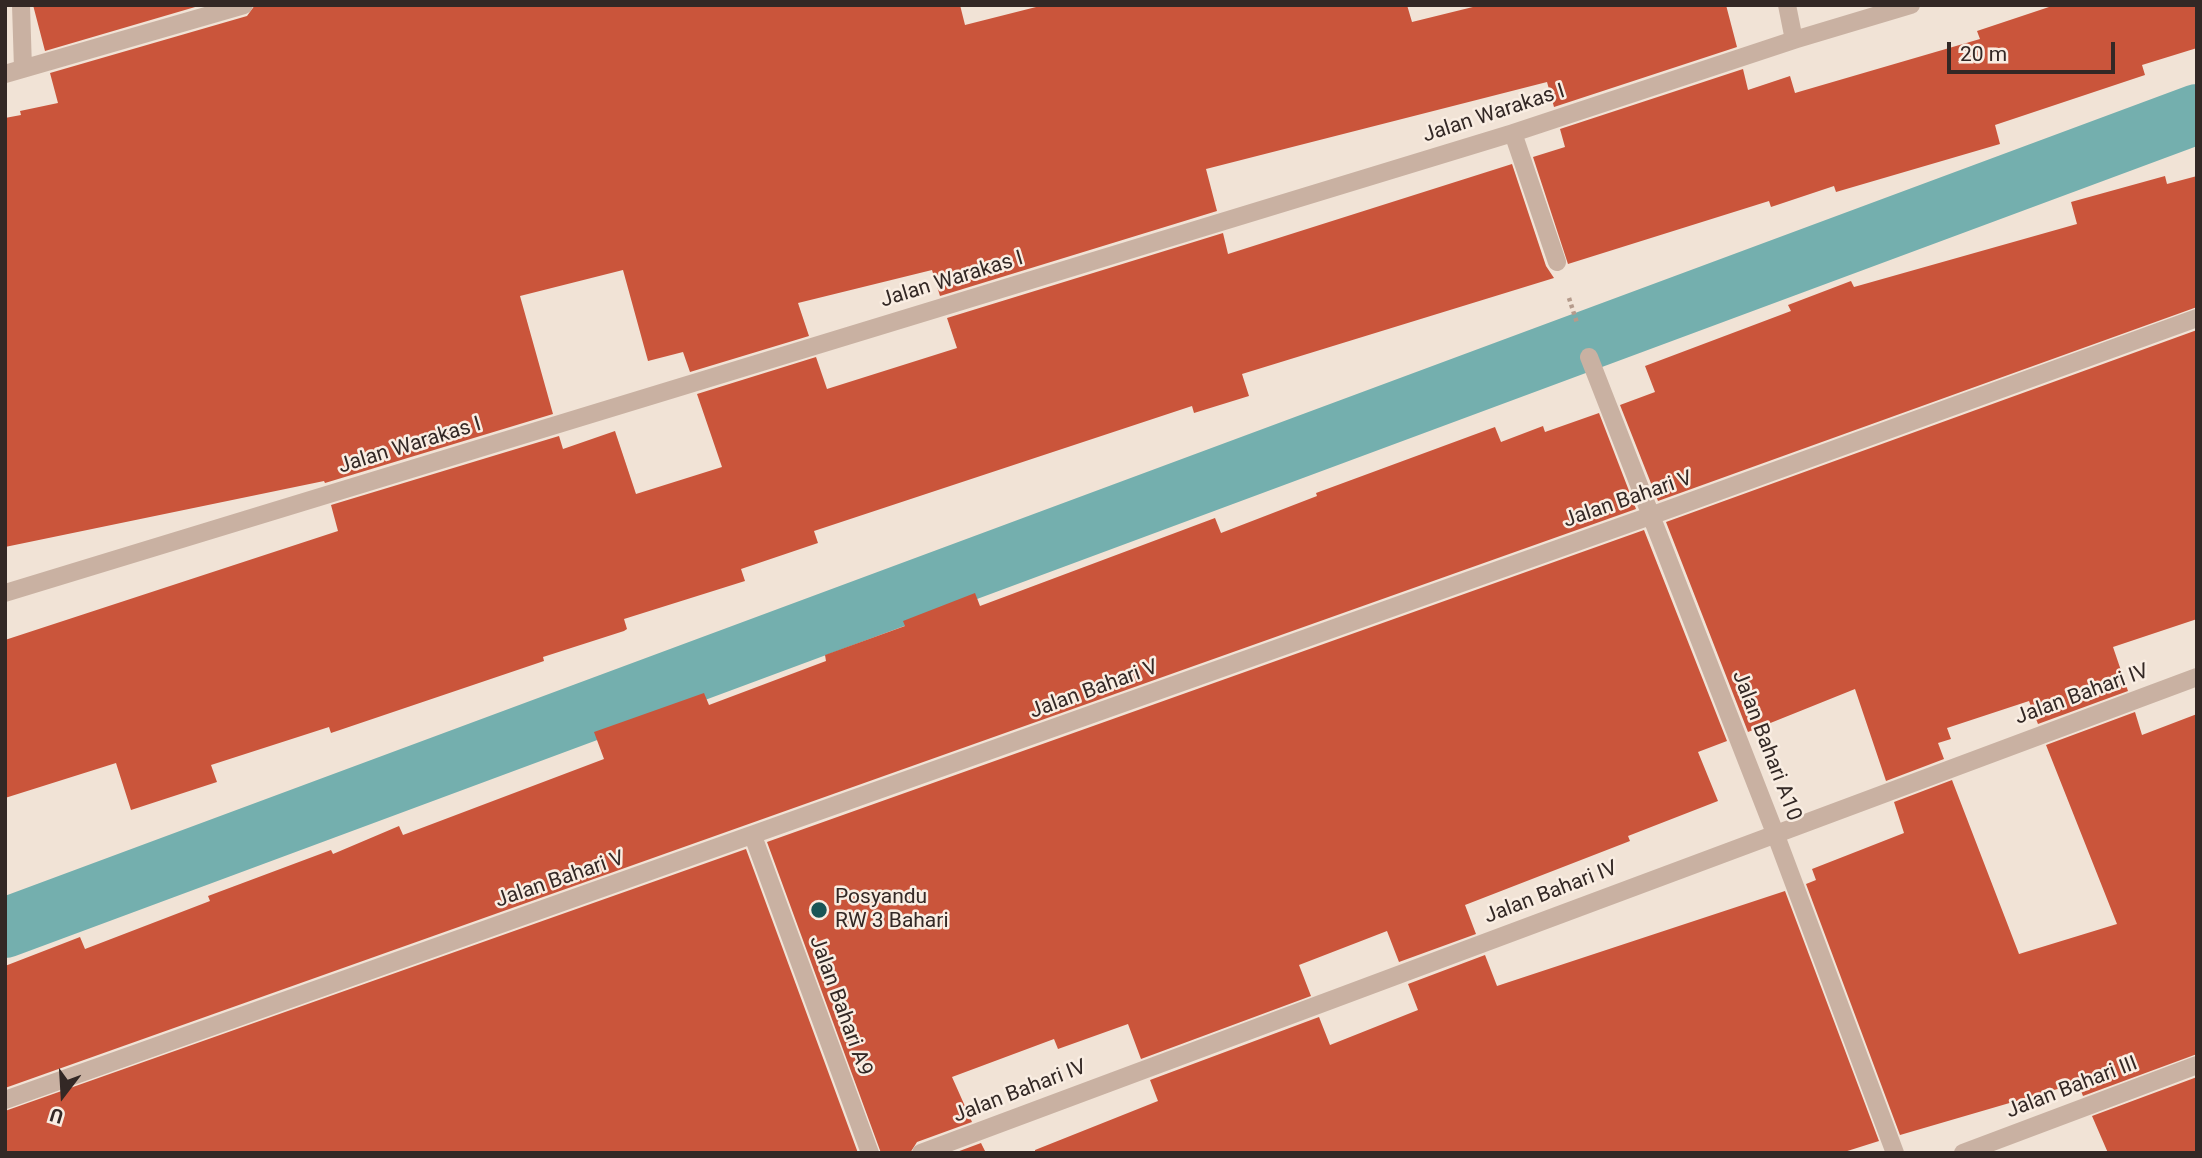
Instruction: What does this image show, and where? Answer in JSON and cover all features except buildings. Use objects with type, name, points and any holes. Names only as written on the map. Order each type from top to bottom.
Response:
[{"type":"street","points":[[21,5],[14,71],[244,5]]},
{"type":"street","points":[[1787,5],[1794,40]]},
{"type":"street","name":"Jalan Warakas I","points":[[5,593],[1513,133],[1794,40],[1911,5]]},
{"type":"street","points":[[1513,133],[1557,262]]},
{"type":"street","name":"Jalan Bahari V","points":[[5,1100],[1653,515],[2197,318]]},
{"type":"street","name":"Jalan Bahari A10","points":[[1589,357],[1653,515],[1895,1153]]},
{"type":"street","name":"Jalan Bahari IV","points":[[921,1153],[2197,677]]},
{"type":"street","name":"Jalan Bahari A9","points":[[753,836],[870,1153]]},
{"type":"street","name":"Jalan Bahari III","points":[[1963,1153],[2197,1065]]},
{"type":"path","points":[[1564,285],[1581,334]]},
{"type":"waterway","points":[[5,928],[2197,114]]},
{"type":"place","name":"Posyandu RW 3 Bahari","points":[[819,910]]}]
